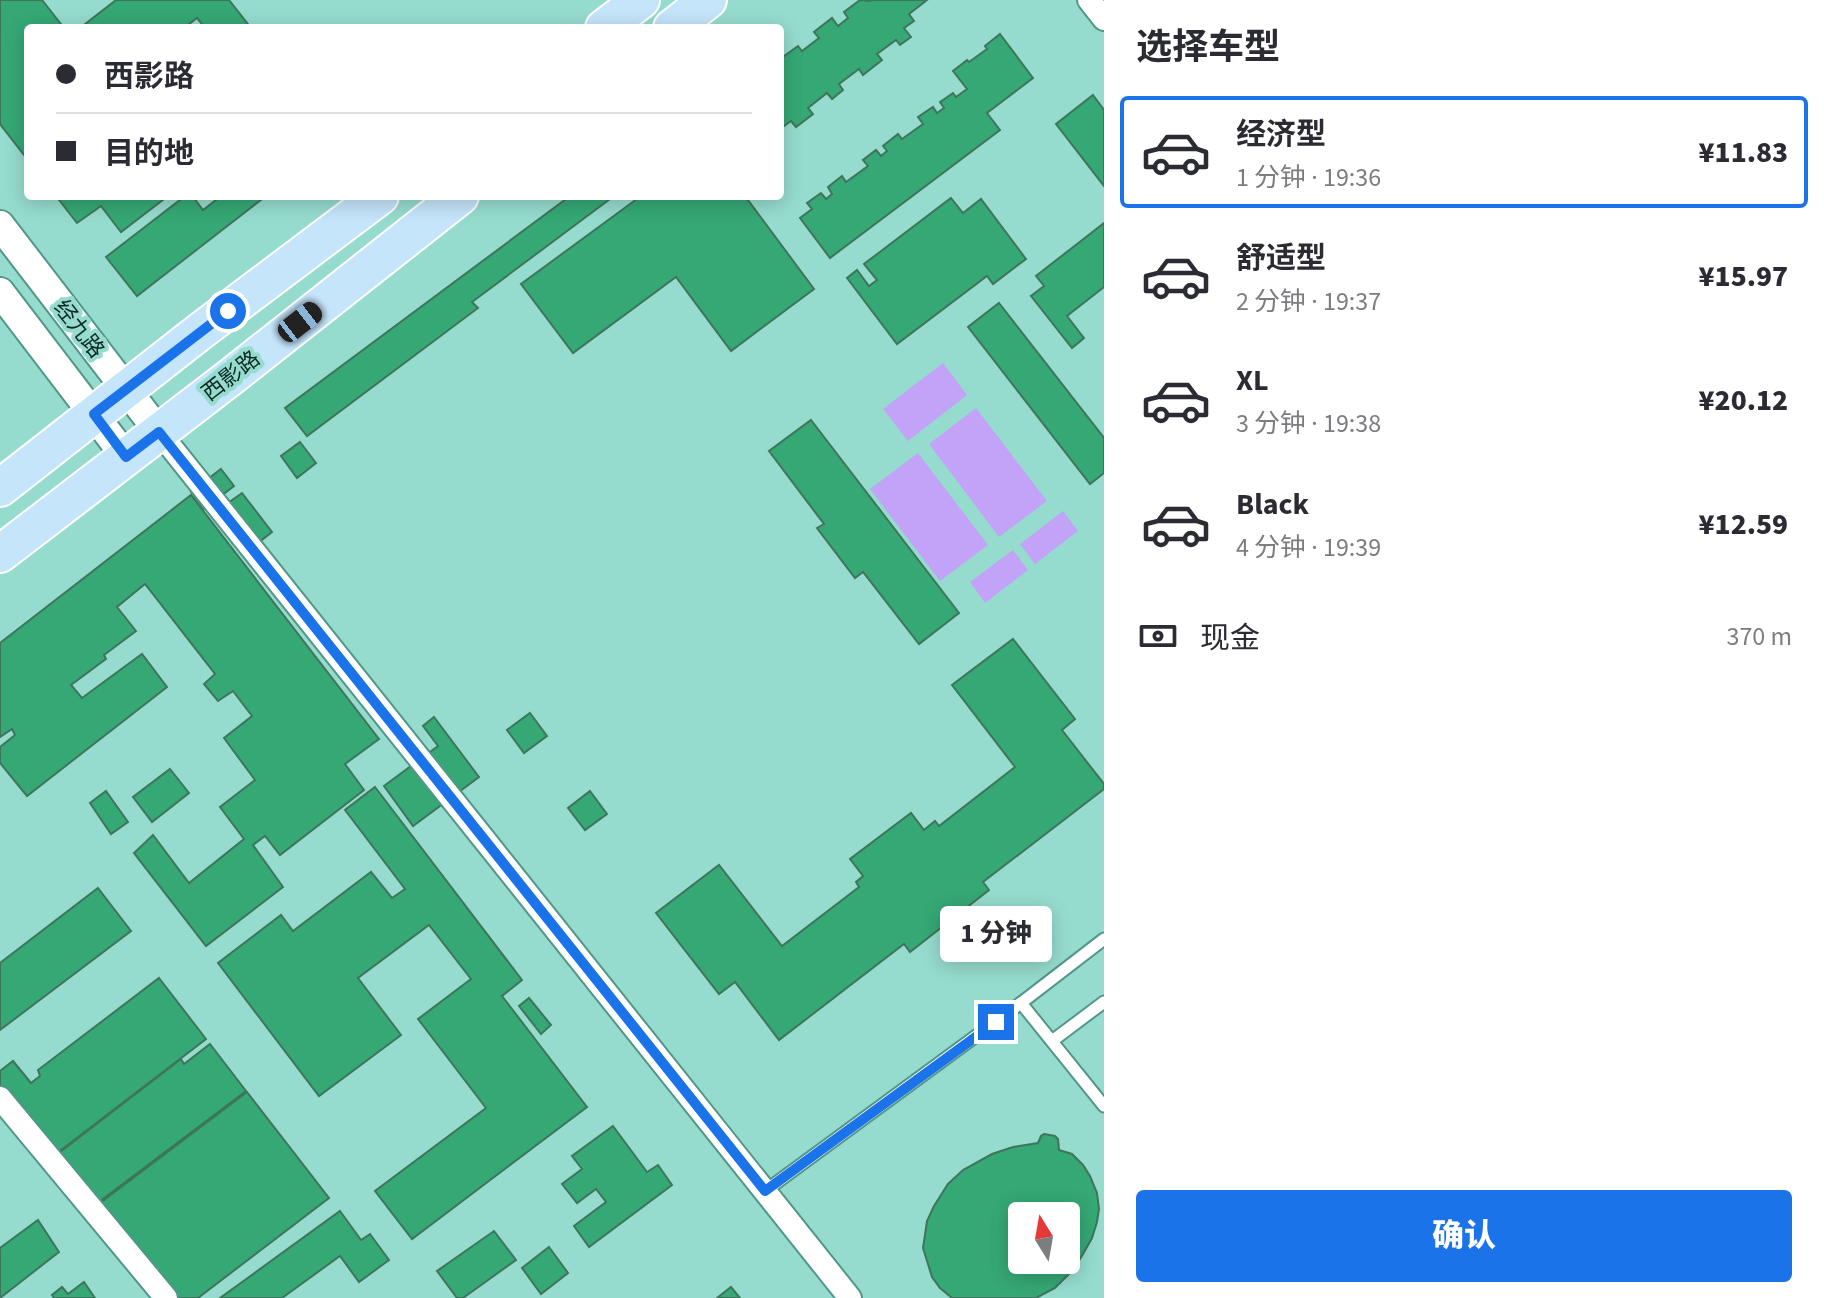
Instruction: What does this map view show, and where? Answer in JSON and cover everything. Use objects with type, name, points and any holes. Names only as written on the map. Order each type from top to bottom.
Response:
[{"type":"main road","points":[[609,24],[641,0]]},
{"type":"main road","points":[[677,24],[708,0]]},
{"type":"main road","points":[[0,488],[375,200]]},
{"type":"main road","name":"西影路","points":[[0,554],[455,200]]},
{"type":"street","points":[[1089,0],[1104,19]]},
{"type":"street","name":"经九路","points":[[0,225],[159,432]]},
{"type":"street","name":"经九路","points":[[0,292],[126,457]]},
{"type":"street","points":[[159,432],[850,1298]]},
{"type":"street","points":[[0,1098],[166,1298]]},
{"type":"lane","points":[[765,1191],[1104,939]]},
{"type":"lane","points":[[1052,1041],[1104,1002]]},
{"type":"lane","points":[[1021,1003],[1104,1106]]},
{"type":"shaded area","points":[[943,363],[967,395],[908,441],[883,409]]},
{"type":"shaded area","points":[[976,408],[1047,501],[999,537],[929,444]]},
{"type":"shaded area","points":[[918,453],[988,545],[940,581],[870,489]]},
{"type":"shaded area","points":[[1063,511],[1078,531],[1035,564],[1020,544]]},
{"type":"shaded area","points":[[1013,550],[1028,570],[985,603],[970,582]]},
{"type":"building","points":[[0,0],[42,0],[61,24],[24,24],[24,155],[0,124]]},
{"type":"building","points":[[116,0],[229,0],[248,24],[202,24],[197,18],[189,24],[85,24]]},
{"type":"building","points":[[860,0],[927,0],[909,14],[914,21],[904,28],[911,37],[900,45],[896,40],[877,54],[882,60],[863,75],[859,69],[839,84],[843,90],[832,99],[827,93],[808,108],[813,114],[796,127],[791,121],[784,126],[784,56],[798,46],[802,51],[819,38],[814,32],[832,18],[838,26],[848,18],[844,12]]},
{"type":"building","points":[[1000,34],[1033,78],[987,113],[1000,130],[830,258],[800,218],[812,209],[807,203],[821,193],[826,199],[832,194],[828,187],[842,176],[846,182],[868,166],[863,160],[876,150],[881,156],[887,151],[883,146],[898,134],[902,139],[923,124],[918,117],[933,107],[937,113],[944,108],[940,102],[953,93],[956,97],[967,89],[953,71],[987,49],[985,46]]},
{"type":"building","points":[[1093,95],[1104,110],[1104,186],[1056,124]]},
{"type":"building","points":[[951,198],[963,213],[981,199],[1026,259],[993,284],[987,276],[897,344],[847,278],[857,270],[869,286],[877,280],[864,264]]},
{"type":"building","points":[[59,200],[163,200],[121,232],[101,206],[77,223]]},
{"type":"building","points":[[180,200],[196,200],[203,210],[216,200],[261,200],[137,296],[106,257]]},
{"type":"building","points":[[565,200],[609,200],[472,302],[478,308],[307,436],[285,408]]},
{"type":"building","points":[[636,200],[748,200],[814,289],[731,351],[676,277],[573,353],[521,284]]},
{"type":"building","points":[[1104,223],[1104,287],[1067,316],[1084,338],[1072,348],[1031,296],[1044,286],[1036,276]]},
{"type":"building","points":[[999,303],[1104,438],[1104,473],[1090,484],[968,327]]},
{"type":"building","points":[[811,420],[959,613],[919,644],[863,572],[855,578],[817,528],[824,524],[769,451]]},
{"type":"building","points":[[300,442],[316,463],[297,478],[281,456]]},
{"type":"building","points":[[221,469],[234,486],[204,509],[191,492]]},
{"type":"building","points":[[242,493],[272,532],[258,543],[228,503]]},
{"type":"building","points":[[191,495],[379,739],[345,764],[364,790],[280,855],[265,836],[253,845],[283,887],[206,946],[134,853],[153,835],[189,883],[244,839],[220,807],[255,780],[224,738],[252,716],[233,691],[218,701],[204,684],[215,674],[145,584],[117,607],[136,631],[71,685],[82,698],[142,654],[167,687],[27,796],[0,763],[0,747],[15,735],[12,729],[0,737],[0,643]]},
{"type":"building","points":[[1013,639],[1075,719],[1062,730],[1104,784],[1104,789],[983,882],[989,890],[910,952],[904,944],[779,1040],[735,982],[719,994],[656,913],[719,865],[782,946],[859,887],[856,882],[863,876],[850,859],[911,813],[924,830],[935,821],[939,826],[1015,767],[952,685]]},
{"type":"building","points":[[530,713],[547,736],[524,753],[507,730]]},
{"type":"building","points":[[434,717],[479,777],[413,826],[384,786],[438,746],[423,726]]},
{"type":"building","points":[[170,769],[189,793],[152,822],[133,797]]},
{"type":"building","points":[[375,787],[522,980],[502,996],[587,1107],[412,1239],[375,1191],[486,1108],[418,1019],[471,979],[429,925],[358,978],[401,1035],[319,1096],[218,963],[281,915],[293,931],[371,872],[392,898],[405,889],[345,810]]},
{"type":"building","points":[[106,791],[128,822],[111,834],[90,803]]},
{"type":"building","points":[[590,791],[607,814],[585,830],[568,808]]},
{"type":"building","points":[[98,888],[131,931],[0,1030],[0,963]]},
{"type":"building","points":[[159,978],[206,1039],[52,1157],[0,1094],[0,1071],[13,1061],[31,1083],[40,1076],[38,1070]]},
{"type":"building","points":[[529,998],[551,1025],[541,1034],[519,1006]]},
{"type":"building","points":[[210,1044],[246,1091],[91,1208],[51,1159],[181,1059],[184,1064]]},
{"type":"building","points":[[247,1092],[329,1198],[198,1298],[159,1298],[92,1209]]},
{"type":"building","points":[[613,1126],[647,1172],[658,1165],[672,1185],[589,1247],[574,1226],[606,1202],[596,1189],[577,1203],[562,1184],[582,1169],[572,1156]]},
{"type":"building","points":[[1044,1134],[1055,1136],[1059,1150],[1072,1154],[1090,1176],[1099,1209],[1092,1238],[1080,1259],[1080,1202],[1008,1202],[1008,1274],[1069,1274],[1055,1288],[1036,1298],[952,1298],[932,1277],[923,1248],[927,1221],[934,1206],[948,1184],[963,1170],[992,1154],[1038,1143]]},
{"type":"building","points":[[340,1211],[361,1240],[370,1234],[389,1260],[359,1282],[340,1256],[282,1298],[220,1298]]},
{"type":"building","points":[[38,1220],[59,1252],[0,1298],[0,1248]]},
{"type":"building","points":[[494,1231],[516,1260],[463,1298],[457,1298],[437,1271]]},
{"type":"building","points":[[549,1247],[568,1273],[541,1294],[522,1268]]},
{"type":"building","points":[[84,1282],[95,1298],[54,1298],[52,1295],[62,1287],[68,1294]]},
{"type":"building","points":[[731,1287],[740,1298],[717,1298]]},
{"type":"route","points":[[228,311],[94,414],[126,457],[159,432],[765,1191],[996,1022]]}]
